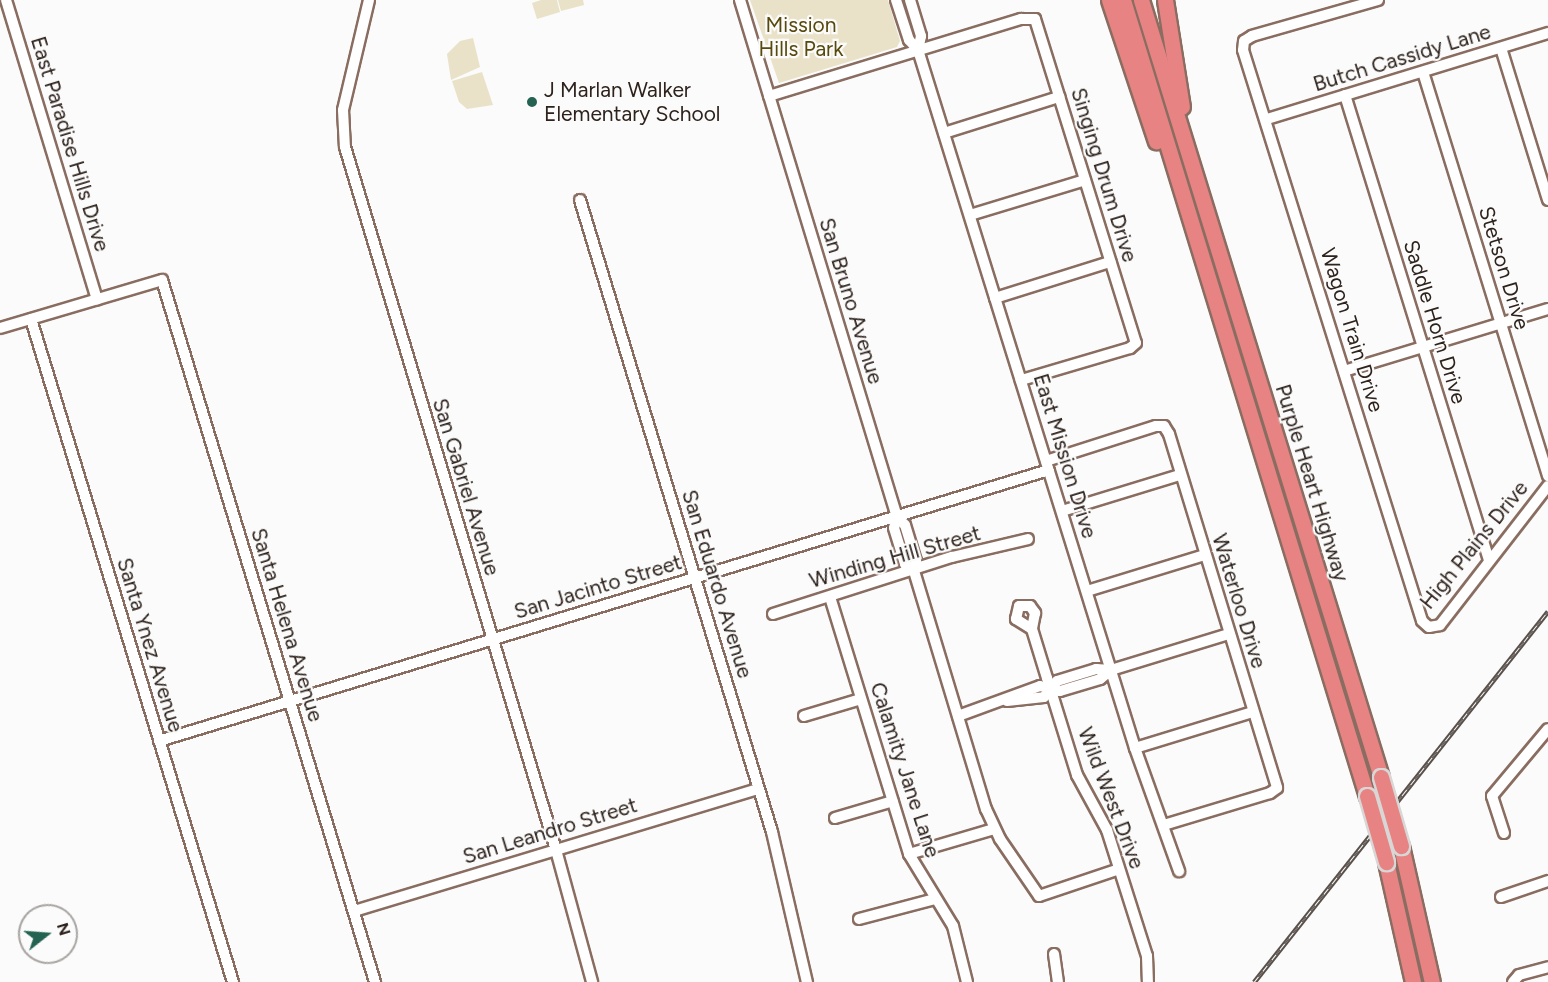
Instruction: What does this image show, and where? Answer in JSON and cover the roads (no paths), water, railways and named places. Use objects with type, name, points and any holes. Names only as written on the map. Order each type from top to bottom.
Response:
[{"type":"highway","points":[[1109,0],[1167,174],[1210,285]]},
{"type":"highway","name":"Purple Heart Highway","points":[[1123,0],[1367,796],[1386,862],[1413,982]]},
{"type":"highway","name":"Purple Heart Highway","points":[[1141,0],[1381,777],[1401,846],[1432,982]]},
{"type":"highway","points":[[1165,0],[1191,161]]},
{"type":"street","name":"East Paradise Hills Drive","points":[[6,0],[97,299]]},
{"type":"street","name":"San Gabriel Avenue","points":[[369,0],[343,110],[345,147],[556,850],[592,982]]},
{"type":"street","name":"San Bruno Avenue","points":[[740,0],[897,517],[894,528],[905,564],[914,571],[994,829],[1039,896],[1119,869]]},
{"type":"street","name":"East Mission Drive","points":[[896,0],[909,40],[918,50],[1111,670],[1179,871]]},
{"type":"street","name":"East Mission Drive","points":[[910,0],[921,36],[918,50]]},
{"type":"street","name":"Wagon Train Drive","points":[[1378,0],[1252,36],[1244,41],[1422,621],[1429,627]]},
{"type":"street","name":"Singing Drum Drive","points":[[918,50],[1021,19],[1035,19],[1136,343],[1130,348],[1021,380]]},
{"type":"street","name":"Butch Cassidy Lane","points":[[1267,119],[1548,33]]},
{"type":"street","points":[[1501,48],[1548,200]]},
{"type":"street","points":[[769,96],[918,50]]},
{"type":"street","name":"Stetson Drive","points":[[1423,72],[1548,476]]},
{"type":"street","name":"Saddle Horn Drive","points":[[1345,95],[1489,560]]},
{"type":"street","points":[[944,133],[1059,97]]},
{"type":"street","points":[[970,215],[1085,180]]},
{"type":"street","name":"San Eduardo Avenue","points":[[580,200],[786,881],[807,982]]},
{"type":"street","points":[[995,298],[1110,262]]},
{"type":"street","name":"Santa Helena Avenue","points":[[97,299],[162,280],[375,982]]},
{"type":"street","points":[[0,328],[97,299]]},
{"type":"street","points":[[1344,371],[1548,309]]},
{"type":"street","name":"Santa Ynez Avenue","points":[[31,319],[233,982]]},
{"type":"street","name":"San Jacinto Street","points":[[159,741],[897,517],[1164,426]]},
{"type":"street","name":"Waterloo Drive","points":[[1164,426],[1277,788],[1270,793],[1164,825]]},
{"type":"street","points":[[1062,511],[1180,475]]},
{"type":"street","name":"High Plains Drive","points":[[1429,627],[1440,625],[1548,486]]},
{"type":"street","name":"Winding Hill Street","points":[[773,614],[914,571],[952,557],[1028,539]]},
{"type":"street","points":[[1087,591],[1204,555]]},
{"type":"street","name":"Calamity Jane Lane","points":[[831,597],[909,854],[957,937],[967,982]]},
{"type":"street","name":"Wild West Drive","points":[[1032,628],[1077,775],[1107,830],[1147,956],[1148,982]]},
{"type":"street","points":[[958,716],[1007,701],[1040,686],[1051,689],[1057,681],[1096,669],[1111,670],[1229,634]]},
{"type":"street","points":[[804,716],[861,699]]},
{"type":"street","points":[[1136,748],[1253,712]]},
{"type":"street","points":[[1504,833],[1492,796],[1546,737]]},
{"type":"street","name":"San Leandro Street","points":[[354,911],[758,789]]},
{"type":"street","points":[[835,818],[892,801]]},
{"type":"street","points":[[909,854],[994,829]]},
{"type":"street","points":[[1501,897],[1548,882]]},
{"type":"street","points":[[860,919],[935,899]]},
{"type":"street","points":[[1054,954],[1058,982]]},
{"type":"street","points":[[1513,982],[1519,975],[1548,967]]},
{"type":"railway","points":[[1254,982],[1548,611]]},
{"type":"place","name":"J Marlan Walker Elementary School","points":[[532,102]]},
{"type":"park label","name":"Mission Hills Park","points":[[801,37]]}]
